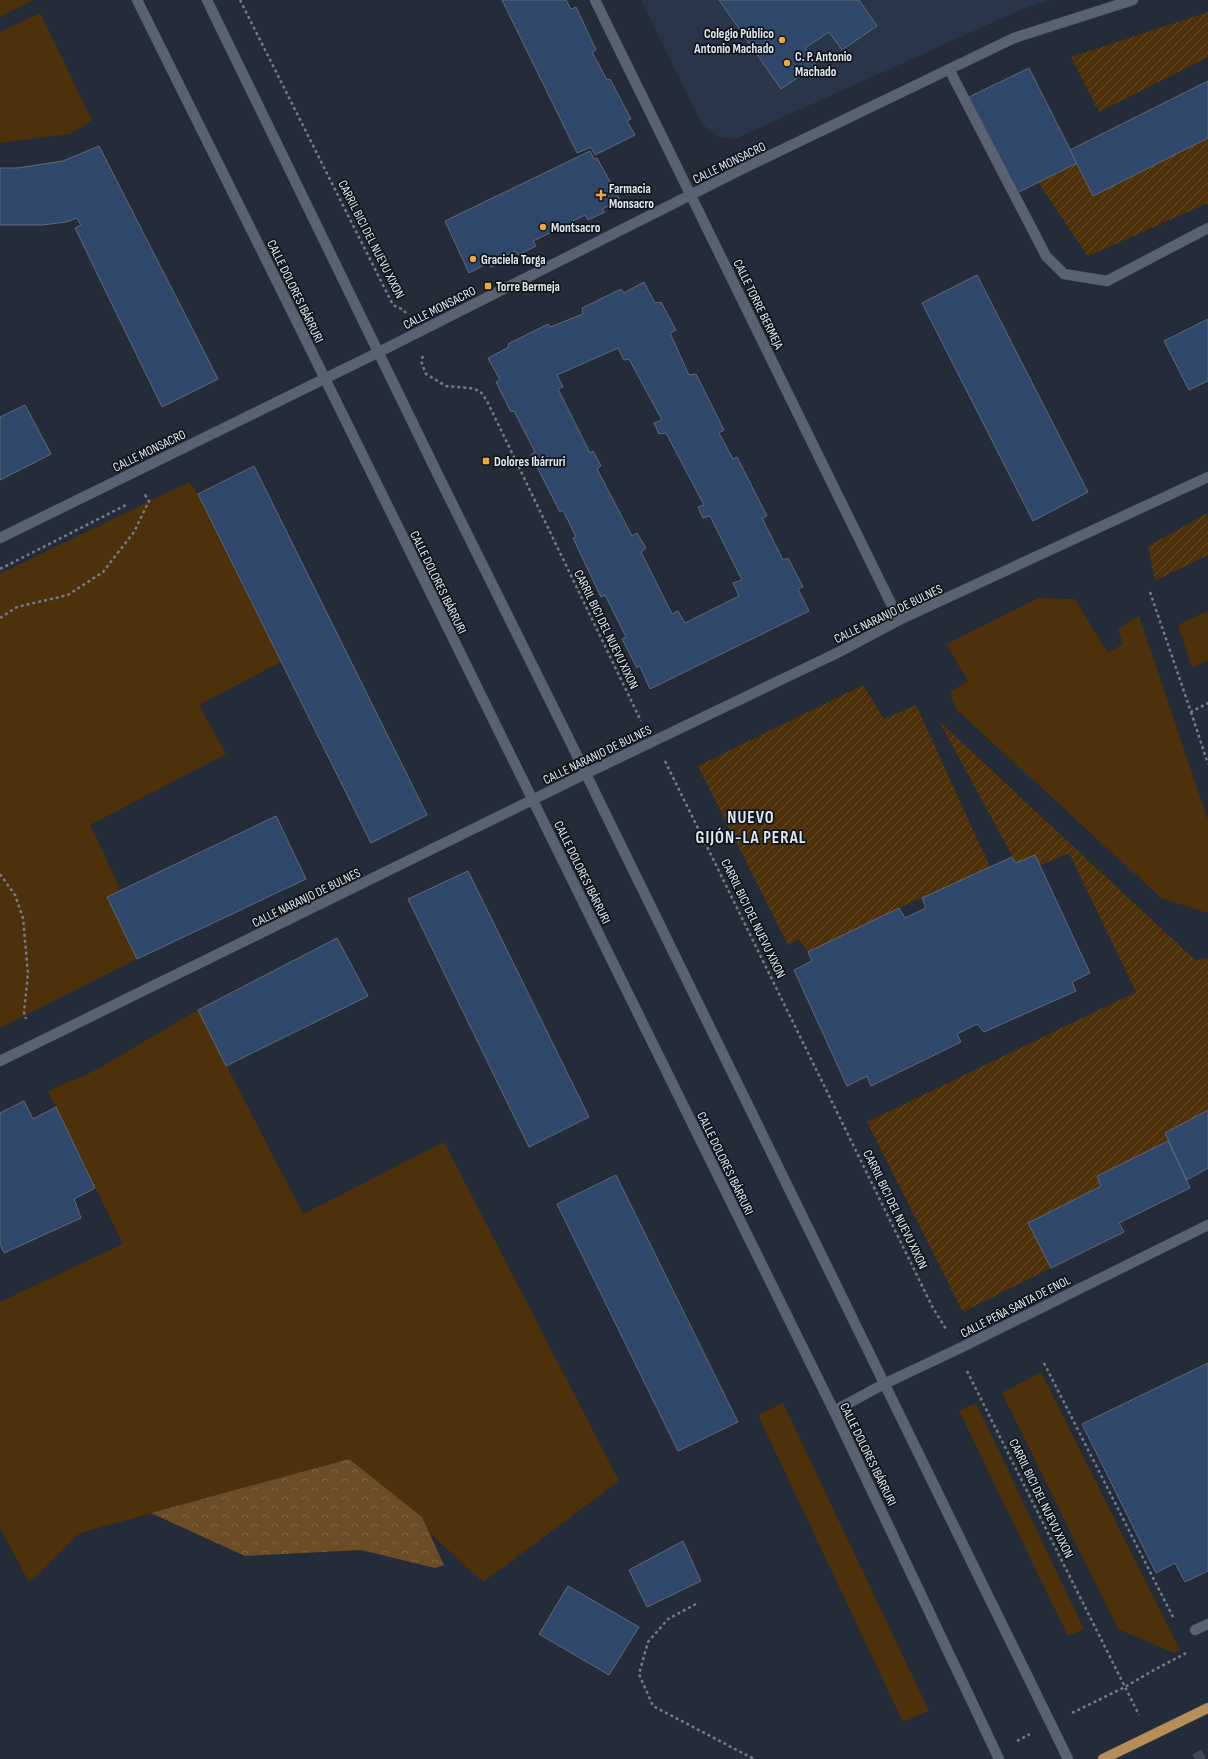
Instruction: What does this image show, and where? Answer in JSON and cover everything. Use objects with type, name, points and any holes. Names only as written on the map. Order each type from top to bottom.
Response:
[{"type":"main road","points":[[1103,1759],[1208,1708]]},
{"type":"street","name":"CALLE DOLORES IBÁRRURI","points":[[137,0],[834,1411],[999,1759]]},
{"type":"street","points":[[207,0],[1068,1759]]},
{"type":"street","name":"CALLE TORRE BERMEJA","points":[[595,0],[899,620]]},
{"type":"street","name":"CALLE MONSACRO","points":[[0,538],[325,379],[691,195],[1014,38],[1133,0]]},
{"type":"street","points":[[948,70],[1046,256],[1064,274],[1107,281],[1208,228]]},
{"type":"street","name":"CALLE NARANJO DE BULNES","points":[[0,1061],[585,774],[839,652],[899,620],[1208,477]]},
{"type":"street","name":"CALLE PEÑA SANTA DE ENOL","points":[[834,1411],[884,1384],[1208,1225]]},
{"type":"street","points":[[1195,1630],[1208,1624]]},
{"type":"path","name":"CARRIL BICI DEL NUEVU XIXON","points":[[240,0],[393,306],[404,310],[425,352],[421,361],[426,374],[446,386],[470,388],[480,391],[487,401],[629,698],[671,771],[933,1308],[946,1328],[1149,1736]]},
{"type":"path","points":[[0,618],[17,607],[68,595],[103,572],[134,532],[149,501],[145,495],[138,498]]},
{"type":"path","points":[[0,569],[131,502]]},
{"type":"path","points":[[1150,592],[1208,764]]},
{"type":"path","points":[[1191,712],[1208,703]]},
{"type":"path","points":[[0,874],[15,895],[23,918],[28,974],[24,1012],[26,1019]]},
{"type":"path","points":[[1044,1363],[1176,1624]]},
{"type":"path","points":[[696,1604],[668,1618],[648,1642],[639,1674],[653,1706],[754,1759]]},
{"type":"path","points":[[1125,1688],[1190,1651]]},
{"type":"shaded area","points":[[0,0],[31,0],[32,1],[0,17]]},
{"type":"shaded area","name":"C. P. Antonio Machado","points":[[641,0],[1051,0],[1020,10],[735,139],[718,137],[702,124]]},
{"type":"shaded area","points":[[1208,12],[1208,57],[1099,112],[1071,57]]},
{"type":"shaded area","points":[[40,13],[92,120],[70,134],[0,143],[0,32]]},
{"type":"shaded area","points":[[1208,138],[1208,203],[1088,256],[1038,182],[1077,163]]},
{"type":"shaded area","points":[[189,482],[198,494],[281,662],[199,705],[226,754],[90,825],[121,890],[107,897],[137,959],[0,1028],[0,574]]},
{"type":"shaded area","points":[[1208,513],[1208,555],[1155,581],[1148,546]]},
{"type":"shaded area","points":[[1038,598],[1075,599],[1108,653],[1123,644],[1118,629],[1139,616],[1208,820],[1208,913],[1161,898],[957,710],[950,692],[968,681],[946,644]]},
{"type":"shaded area","points":[[1208,611],[1208,660],[1192,668],[1178,625]]},
{"type":"shaded area","points":[[863,685],[884,719],[916,705],[990,867],[899,908],[808,952],[799,939],[788,945],[698,766]]},
{"type":"shaded area","points":[[939,721],[1195,960],[1208,958],[1208,1110],[1165,1133],[1168,1141],[1098,1176],[1101,1186],[1028,1223],[1051,1268],[963,1312],[867,1122],[1136,992],[1069,853],[1039,866],[1034,855],[1016,863]]},
{"type":"shaded area","points":[[198,1010],[303,1214],[444,1142],[619,1481],[483,1582],[349,1459],[80,1533],[29,1582],[0,1528],[0,1302],[123,1244],[48,1091],[94,1071]]},
{"type":"shaded area","points":[[1041,1372],[1180,1650],[1174,1653],[1118,1629],[1002,1393]]},
{"type":"shaded area","points":[[783,1403],[929,1711],[903,1722],[758,1415]]},
{"type":"shaded area","points":[[976,1403],[1084,1629],[1068,1636],[959,1411]]},
{"type":"green space","points":[[349,1459],[422,1517],[444,1565],[435,1568],[361,1550],[245,1556],[151,1513]]},
{"type":"building","points":[[502,0],[566,0],[571,9],[576,7],[596,50],[592,52],[607,80],[610,79],[631,119],[627,121],[635,135],[595,155],[591,147],[577,153]]},
{"type":"building","name":"Colegio Público Antonio Machado","points":[[719,0],[859,0],[877,26],[842,50],[829,32],[805,48],[816,65],[781,89]]},
{"type":"building","points":[[1029,68],[1077,163],[1017,193],[969,97]]},
{"type":"building","points":[[1208,81],[1208,138],[1093,196],[1070,150]]},
{"type":"building","points":[[99,146],[218,379],[162,407],[75,228],[81,225],[77,218],[66,222],[43,225],[0,225],[0,168],[17,168],[63,161]]},
{"type":"building","points":[[590,151],[594,159],[597,158],[620,200],[602,209],[605,212],[588,220],[585,215],[571,222],[574,227],[561,233],[558,229],[533,241],[536,246],[518,255],[515,251],[502,257],[505,261],[491,267],[488,263],[469,273],[445,221]]},
{"type":"building","points":[[977,275],[1088,492],[1033,521],[922,303]]},
{"type":"building","points":[[644,282],[655,303],[661,302],[676,330],[670,333],[689,375],[696,374],[724,430],[719,433],[733,459],[737,457],[767,516],[762,518],[783,560],[788,558],[803,587],[798,589],[809,611],[650,689],[640,666],[637,668],[622,639],[626,637],[605,595],[601,597],[573,538],[576,537],[563,510],[560,512],[531,455],[535,452],[514,411],[511,412],[496,382],[500,380],[488,358],[509,347],[508,344],[548,324],[550,327],[583,314],[582,308],[621,289],[624,293]],"holes":[[[618,348],[624,360],[629,359],[662,420],[654,423],[659,434],[666,433],[704,505],[698,507],[703,518],[710,516],[742,580],[733,583],[739,596],[685,623],[678,611],[672,614],[641,552],[646,548],[637,533],[632,536],[597,469],[601,466],[593,451],[590,453],[558,389],[563,387],[557,375]]]},
{"type":"building","points":[[1208,319],[1208,381],[1189,390],[1164,341]]},
{"type":"building","points":[[25,405],[51,454],[0,480],[0,417]]},
{"type":"building","points":[[254,466],[427,815],[371,843],[198,494]]},
{"type":"building","points":[[276,816],[306,879],[137,959],[107,897]]},
{"type":"building","points":[[1035,855],[1090,973],[1072,982],[1076,991],[984,1032],[977,1024],[957,1034],[961,1042],[871,1086],[867,1076],[847,1086],[794,970],[812,961],[808,952],[899,908],[905,918],[926,908],[922,898],[1012,857],[1016,863]]},
{"type":"building","points":[[468,871],[589,1117],[529,1147],[408,899]]},
{"type":"building","points":[[337,938],[368,996],[226,1066],[198,1010]]},
{"type":"building","points":[[24,1101],[33,1119],[56,1107],[95,1188],[74,1199],[81,1218],[4,1253],[0,1244],[0,1113]]},
{"type":"building","points":[[1208,1110],[1208,1168],[1187,1180],[1165,1133]]},
{"type":"building","points":[[1168,1141],[1190,1188],[1119,1223],[1124,1232],[1051,1268],[1028,1223],[1101,1186],[1097,1176]]},
{"type":"building","points":[[616,1175],[738,1422],[678,1451],[557,1204]]},
{"type":"building","points":[[1208,1363],[1208,1571],[1185,1582],[1175,1563],[1156,1573],[1082,1424]]},
{"type":"building","points":[[683,1541],[701,1581],[647,1607],[629,1570]]},
{"type":"building","points":[[568,1586],[639,1627],[609,1675],[539,1634]]},
{"type":"tunnel","points":[[1195,1759],[1208,1751]]},
{"type":"place","name":"Colegio Público Antonio Machado","points":[[782,40]]},
{"type":"place","name":"C. P. Antonio Machado","points":[[787,63]]},
{"type":"place","name":"Farmacia Monsacro","points":[[601,195]]},
{"type":"place","name":"Montsacro","points":[[543,227]]},
{"type":"place","name":"Graciela Torga","points":[[473,259]]},
{"type":"place","name":"Torre Bermeja","points":[[488,286]]},
{"type":"place","name":"Dolores Ibárruri","points":[[486,461]]},
{"type":"district","name":"NUEVO GIJÓN-LA PERAL","points":[[751,827]]}]
